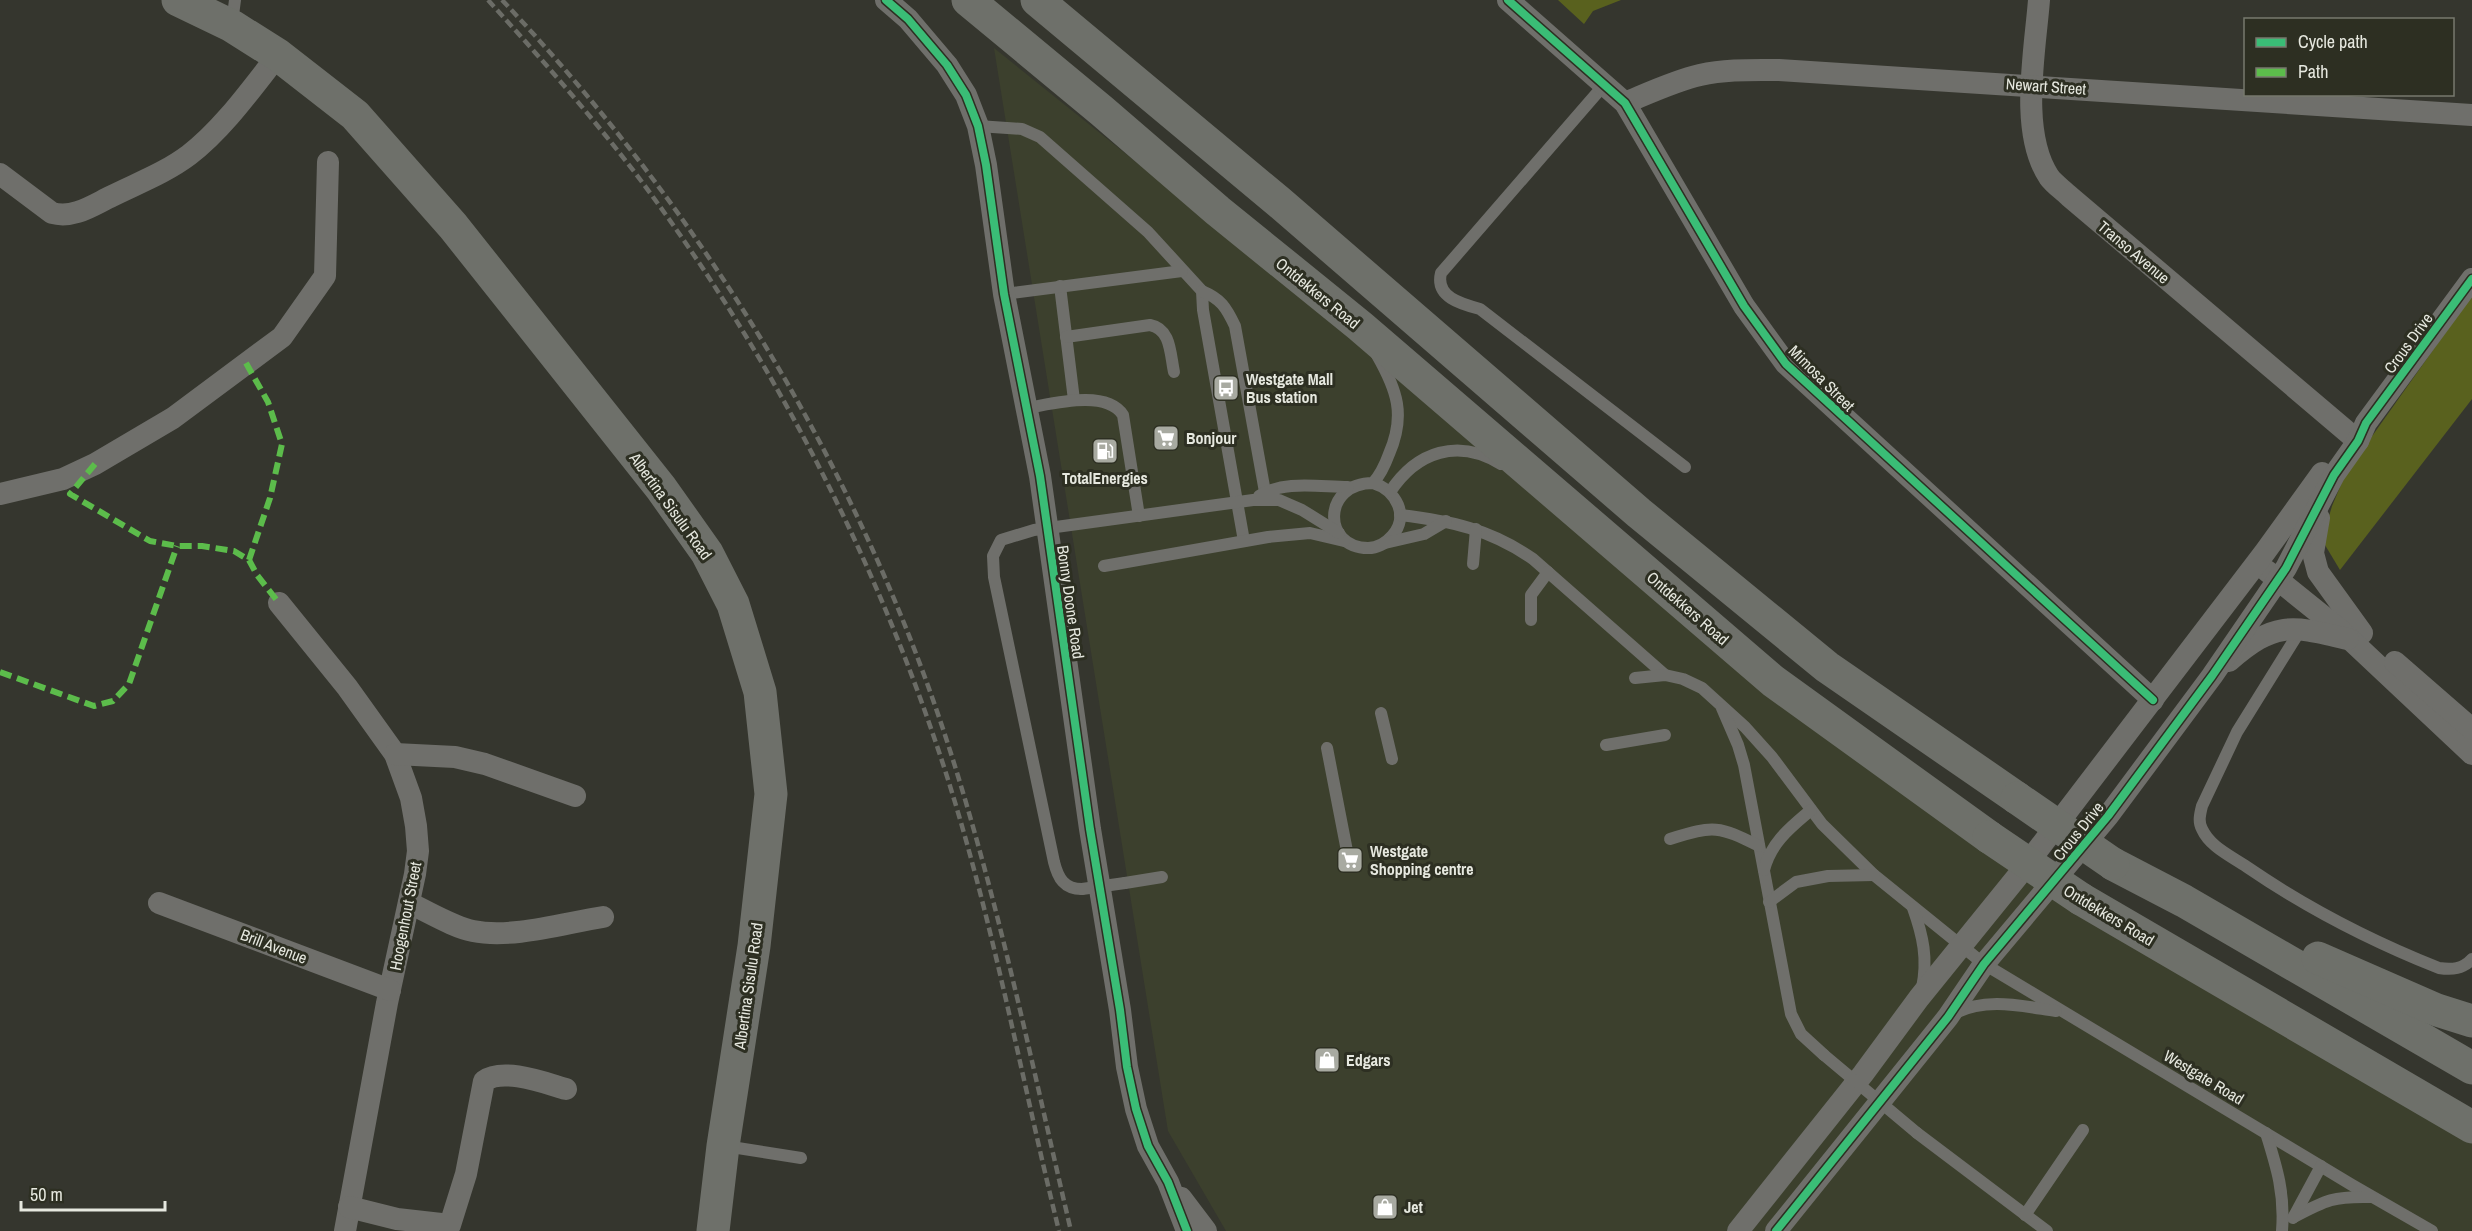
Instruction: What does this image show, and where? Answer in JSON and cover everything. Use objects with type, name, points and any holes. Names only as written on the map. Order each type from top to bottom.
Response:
[{"type":"main road","name":"Albertina Sisulu Road","points":[[178,0],[234,13],[278,55],[355,115],[453,226],[661,488],[707,553],[733,604],[760,692],[771,794],[754,946],[723,1146],[713,1231]]},
{"type":"main road","name":"Ontdekkers Road","points":[[968,0],[1093,103],[1218,211],[1360,326],[1773,681],[1989,837],[2081,899],[2472,1127]]},
{"type":"main road","points":[[1037,0],[1280,202],[1639,513],[1809,652],[2113,864],[2184,901],[2472,1068]]},
{"type":"main road","points":[[2184,901],[2437,1010],[2472,1021]]},
{"type":"street","name":"Bonny Doone Road","points":[[886,0],[908,19],[947,64],[966,95],[978,126],[986,165],[1004,294],[1040,476],[1090,829],[1127,1066],[1136,1109],[1148,1146],[1168,1182],[1187,1231]]},
{"type":"street","name":"Mimosa Street","points":[[1508,0],[1625,103],[1744,306],[1786,364],[2153,700]]},
{"type":"street","name":"Transo Avenue","points":[[2039,0],[2032,127],[2037,151],[2049,178],[2358,433]]},
{"type":"street","points":[[0,174],[52,213],[61,216],[81,211],[152,178],[190,154],[232,112],[278,55]]},
{"type":"street","name":"Newart Street","points":[[1625,103],[1700,75],[1734,70],[1779,70],[2472,115]]},
{"type":"street","points":[[0,494],[63,479],[94,464],[173,418],[282,337],[325,276],[328,162]]},
{"type":"street","name":"Crous Drive","points":[[1738,1231],[1863,1074],[1919,998],[1962,947],[2153,700],[2358,433],[2472,279]]},
{"type":"street","name":"Crous Drive","points":[[1776,1231],[1948,1017],[1984,964],[2108,816],[2212,676],[2282,573],[2358,433]]},
{"type":"street","points":[[2334,475],[2319,516],[2313,553],[2318,572],[2357,637],[2472,754]]},
{"type":"street","points":[[2261,558],[2472,729]]},
{"type":"street","name":"Hoogenhout Street","points":[[279,603],[347,687],[395,754],[411,798],[416,826],[418,851],[409,903],[390,990],[345,1231]]},
{"type":"street","points":[[2212,676],[2244,648],[2273,632],[2301,628],[2357,637]]},
{"type":"street","points":[[395,754],[455,757],[486,764],[574,796]]},
{"type":"street","name":"Brill Avenue","points":[[159,903],[390,990]]},
{"type":"street","points":[[409,903],[462,928],[488,934],[515,932],[603,917]]},
{"type":"street","points":[[349,1207],[397,1219],[450,1228],[466,1174],[484,1081],[497,1075],[517,1076],[566,1089]]},
{"type":"street","name":"Bonny Doone Road","points":[[1168,1182],[1206,1231]]},
{"type":"lane","points":[[1604,85],[1441,273],[1441,289],[1444,294],[1462,304],[1480,309],[1684,466]]},
{"type":"lane","points":[[978,126],[1022,129],[1040,137],[1148,232],[1202,291],[1215,296],[1227,310],[1235,326],[1265,492]]},
{"type":"lane","points":[[1004,294],[1182,271]]},
{"type":"lane","points":[[1060,286],[1074,400]]},
{"type":"lane","points":[[1202,291],[1203,310],[1239,501],[1244,542]]},
{"type":"lane","points":[[1066,337],[1150,325],[1159,326],[1164,331],[1174,372]]},
{"type":"lane","points":[[1360,326],[1387,373],[1398,400],[1399,419],[1396,439],[1381,474],[1373,483]]},
{"type":"lane","points":[[1027,408],[1074,400],[1110,404],[1119,410],[1123,415],[1139,516]]},
{"type":"lane","points":[[1390,492],[1401,475],[1416,462],[1446,451],[1477,453],[1493,459],[1567,503]]},
{"type":"lane","points":[[1253,501],[1265,492],[1290,486],[1348,487],[1360,483],[1382,485],[1398,502],[1400,515],[1393,536],[1385,543]]},
{"type":"lane","points":[[1343,538],[1334,513],[1341,494],[1348,487]]},
{"type":"lane","points":[[1162,877],[1082,889],[1067,886],[1057,876],[994,577],[993,556],[1001,540],[1010,535],[1047,528],[1239,501],[1280,500],[1302,510],[1360,548],[1373,548],[1424,534],[1446,521]]},
{"type":"lane","points":[[1400,515],[1446,521],[1476,529],[1510,543],[1548,572],[1665,675]]},
{"type":"lane","points":[[1473,564],[1476,529]]},
{"type":"lane","points":[[1104,567],[1244,542],[1310,533],[1343,538]]},
{"type":"lane","points":[[1531,620],[1531,595],[1548,572]]},
{"type":"lane","points":[[2301,628],[2237,732],[2202,806],[2199,819],[2201,828],[2213,844],[2336,922],[2439,968],[2451,969],[2466,965],[2472,959]]},
{"type":"lane","points":[[1635,678],[1665,675]]},
{"type":"lane","name":"Westgate Road","points":[[1665,675],[1683,679],[1702,688],[1719,702],[1772,757],[1811,810],[1874,875],[1984,964],[2432,1231]]},
{"type":"lane","points":[[1719,702],[1738,745],[1760,846],[1791,1014],[1801,1035],[1917,1133],[2047,1231]]},
{"type":"lane","points":[[1381,713],[1392,759]]},
{"type":"lane","points":[[1606,745],[1665,735]]},
{"type":"lane","points":[[1327,748],[1347,851]]},
{"type":"lane","points":[[1764,871],[1777,842],[1811,810]]},
{"type":"lane","points":[[1670,839],[1700,831],[1723,830],[1760,846]]},
{"type":"lane","points":[[1769,902],[1796,882],[1828,876],[1874,875]]},
{"type":"lane","points":[[1913,907],[1926,956],[1926,970],[1919,998]]},
{"type":"lane","points":[[1948,1017],[1975,1005],[1991,1003],[2064,1012]]},
{"type":"lane","points":[[2025,1215],[2083,1130]]},
{"type":"lane","points":[[2266,1133],[2283,1192],[2284,1231]]},
{"type":"lane","points":[[723,1146],[801,1158]]},
{"type":"lane","points":[[2284,1231],[2321,1166]]},
{"type":"lane","points":[[2294,1217],[2331,1199],[2343,1196],[2372,1197]]},
{"type":"shaded area","name":"Westgate Shopping centre","points":[[994,48],[2019,870],[2472,1136],[2472,1231],[1226,1231],[1168,1131]]},
{"type":"green space","points":[[1558,0],[1621,0],[1593,11],[1584,24]]},
{"type":"green space","points":[[2472,295],[2472,399],[2340,570],[2322,540],[2332,506],[2346,473]]},
{"type":"railway","points":[[488,0],[600,129],[685,242],[731,312],[774,384],[852,533],[886,610],[916,688],[961,824],[992,940],[1059,1231]]},
{"type":"railway","points":[[502,0],[574,80],[642,164],[705,252],[764,343],[817,437],[866,534],[908,634],[945,735],[964,796],[998,919],[1071,1231]]},
{"type":"marked path","points":[[246,363],[268,402],[282,444],[270,498],[249,560]]},
{"type":"marked path","points":[[95,464],[70,494],[150,541],[234,551],[249,560],[257,575],[279,603]]},
{"type":"marked path","points":[[0,672],[94,706],[113,701],[129,684],[177,546]]},
{"type":"cycle path","points":[[886,0],[908,19],[947,65],[966,95],[978,126],[986,165],[1004,294],[1040,476],[1090,829],[1120,1010],[1127,1067],[1136,1109],[1148,1146],[1168,1182],[1187,1231]]},
{"type":"cycle path","points":[[1508,0],[1625,103],[1744,306],[1786,364],[2153,700]]},
{"type":"cycle path","points":[[1776,1231],[1948,1017],[1984,964],[2108,816],[2212,676],[2286,568],[2334,475],[2358,441],[2366,423],[2472,279]]},
{"type":"place","name":"Westgate Mall Bus station","points":[[1226,388]]},
{"type":"place","name":"Bonjour","points":[[1166,438]]},
{"type":"place","name":"TotalEnergies","points":[[1105,451]]},
{"type":"place","name":"Westgate Shopping centre","points":[[1350,860]]},
{"type":"place","name":"Edgars","points":[[1327,1060]]},
{"type":"place","name":"Jet","points":[[1385,1207]]}]
